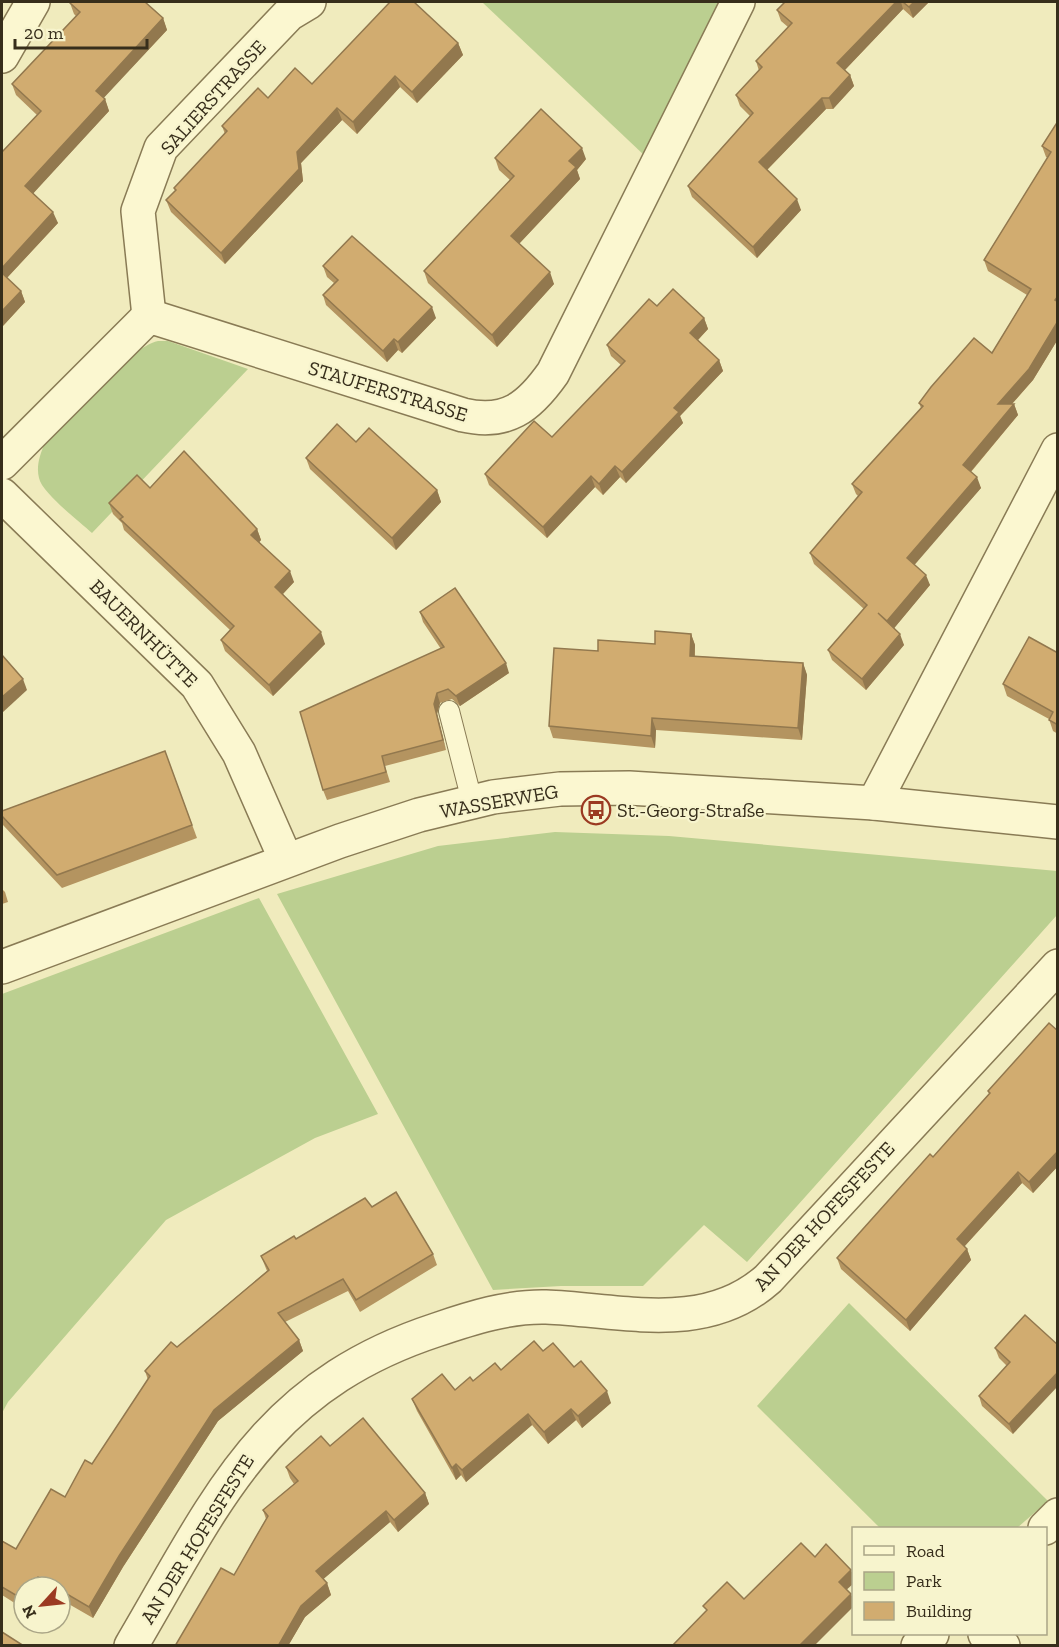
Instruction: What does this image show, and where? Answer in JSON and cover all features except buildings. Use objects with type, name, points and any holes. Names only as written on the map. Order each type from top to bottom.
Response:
[{"type":"street","points":[[2,56],[33,2]]},
{"type":"street","name":"SALIERSTRASSE","points":[[149,316],[138,211],[161,148],[288,14],[309,2]]},
{"type":"street","name":"STAUFERSTRASSE","points":[[149,316],[464,415],[491,419],[515,411],[536,396],[553,373],[738,2]]},
{"type":"street","points":[[2,463],[149,316]]},
{"type":"street","points":[[874,803],[1058,450]]},
{"type":"street","name":"BAUERNHÜTTE","points":[[2,495],[168,654],[197,685],[239,753],[286,860]]},
{"type":"street","name":"WASSERWEG","points":[[2,967],[286,860],[419,815],[472,801],[560,789],[629,788],[874,803],[1058,822]]},
{"type":"street","name":"AN DER HOFESFESTE","points":[[131,1646],[230,1478],[257,1444],[306,1397],[355,1364],[415,1336],[494,1313],[545,1307],[679,1315],[712,1310],[742,1299],[768,1279],[1058,966]]},
{"type":"street","points":[[1046,1527],[1058,1515]]},
{"type":"street","points":[[918,1646],[931,1635]]},
{"type":"street","points":[[987,1635],[1003,1646]]},
{"type":"lane","points":[[449,711],[472,801]]},
{"type":"green space","points":[[482,2],[724,2],[645,156]]},
{"type":"green space","points":[[158,341],[168,341],[248,369],[92,533],[54,499],[42,484],[38,469],[41,453],[44,445],[115,370],[145,346]]},
{"type":"green space","points":[[555,832],[669,836],[1057,871],[1057,915],[747,1262],[704,1225],[643,1286],[561,1286],[493,1290],[277,894],[438,846]]},
{"type":"green space","points":[[259,898],[378,1114],[315,1138],[166,1220],[8,1402],[2,1413],[2,994]]},
{"type":"green space","points":[[849,1303],[1048,1501],[1018,1527],[879,1527],[757,1406]]},
{"type":"place","name":"St.-Georg-Straße","points":[[596,810]]}]
